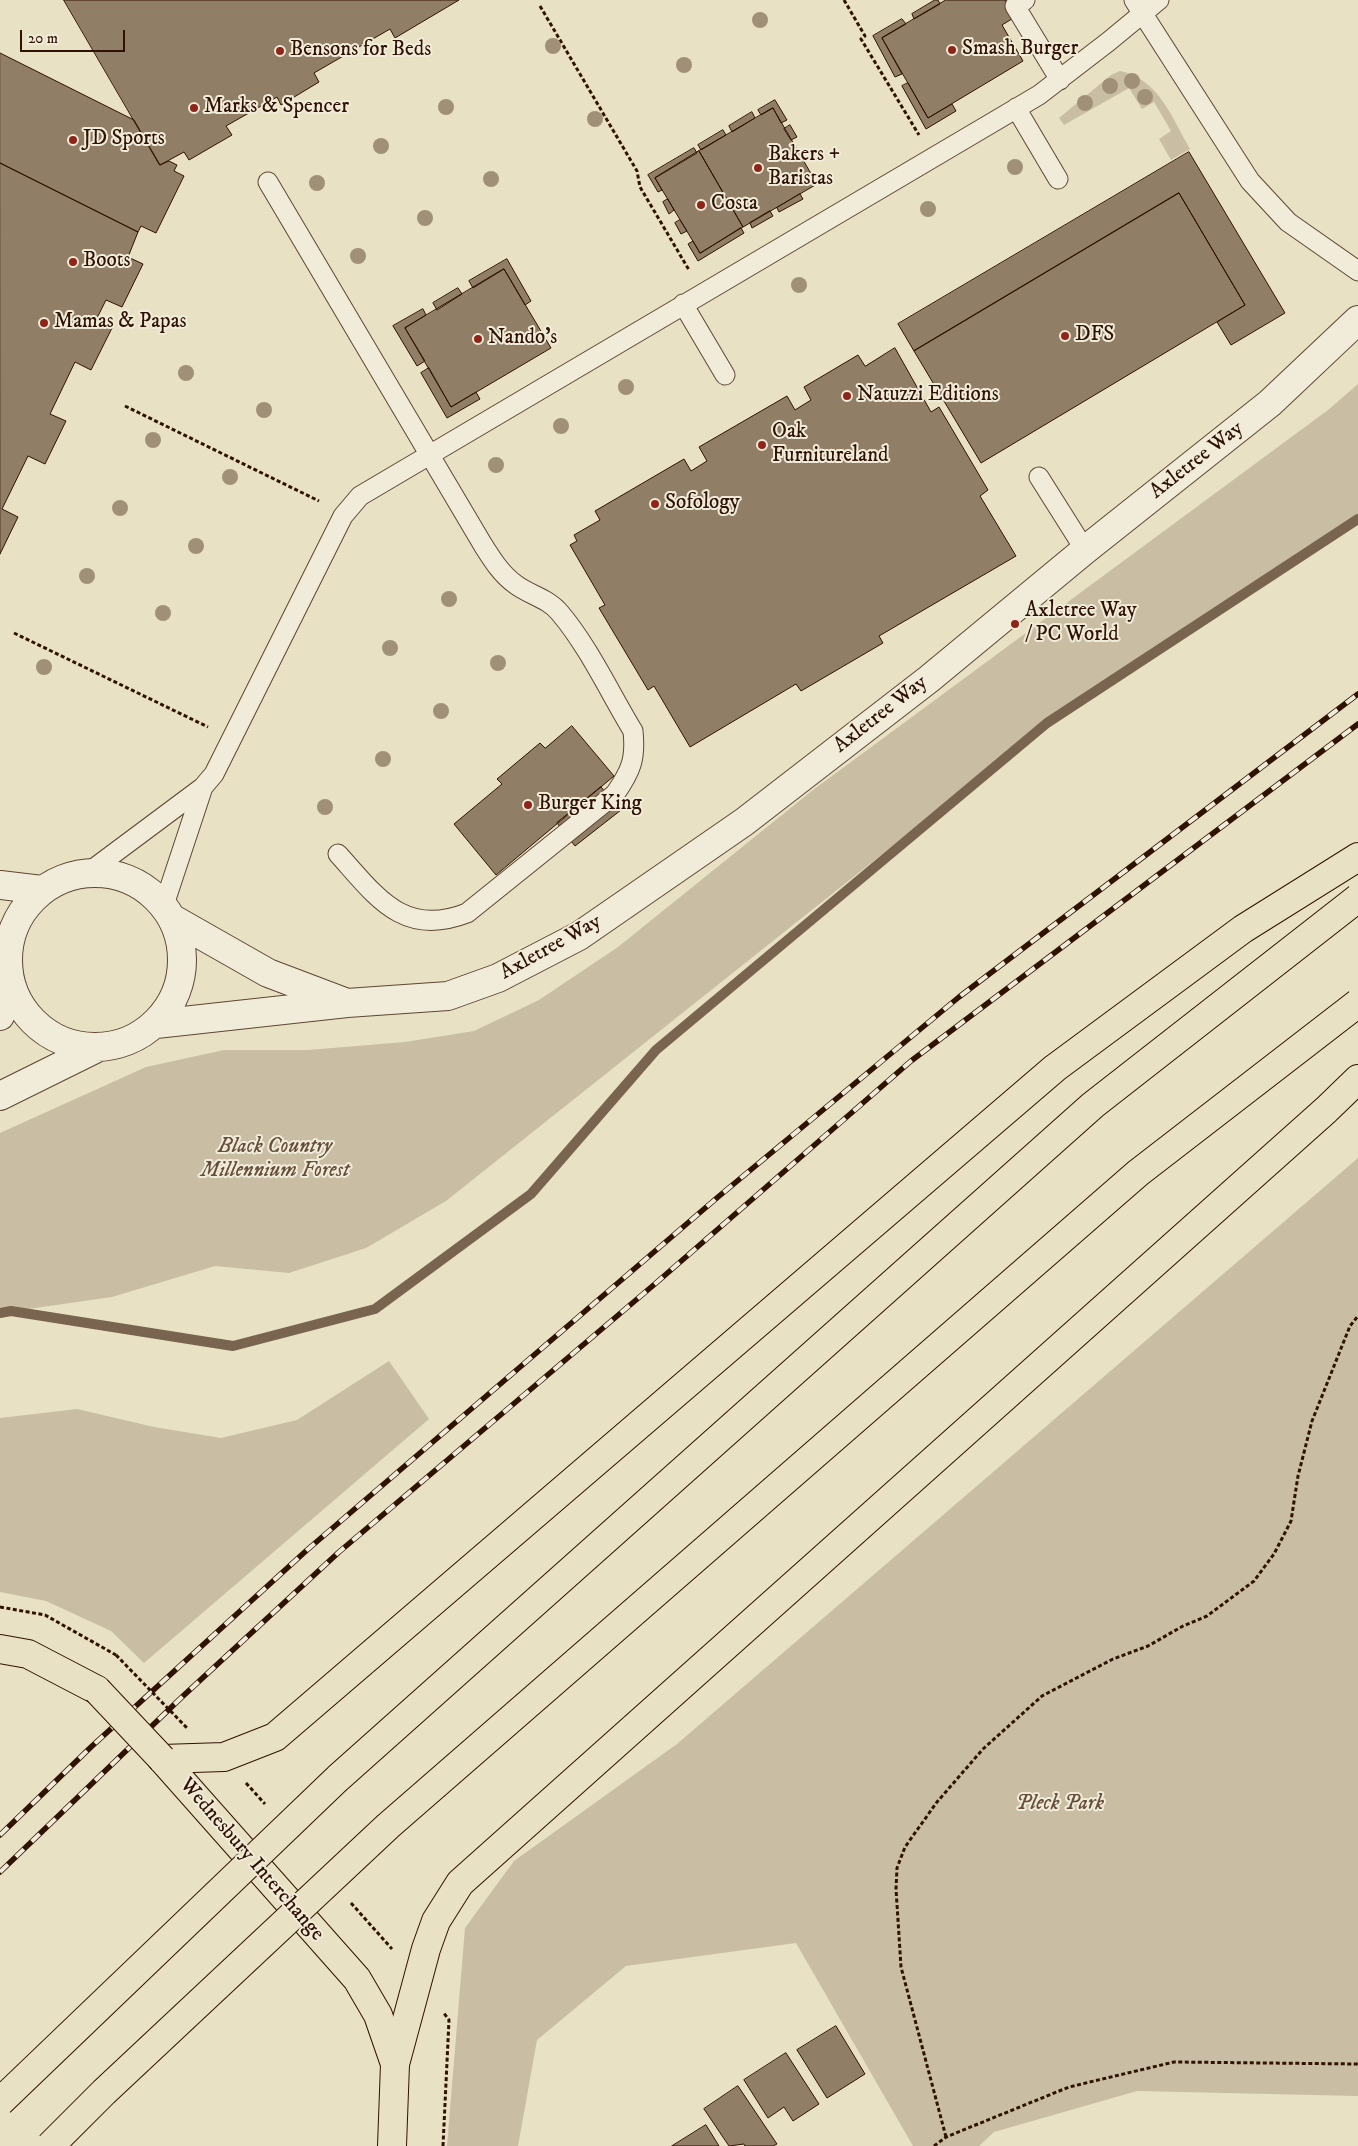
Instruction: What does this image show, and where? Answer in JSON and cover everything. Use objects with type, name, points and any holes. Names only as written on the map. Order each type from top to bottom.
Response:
[{"type":"highway","points":[[162,1759],[224,1757],[275,1737],[1054,1068],[1243,929],[1358,857]]},
{"type":"highway","points":[[0,2102],[338,1778],[1085,1112],[1358,898]]},
{"type":"highway","points":[[50,2146],[104,2092],[395,1819],[1138,1173],[1358,1003]]},
{"type":"highway","points":[[395,2064],[426,1949],[436,1922],[460,1882],[1326,1110],[1358,1079]]},
{"type":"highway","name":"Wednesbury Interchange","points":[[0,1649],[28,1654],[97,1690],[162,1759],[357,1979],[378,2015],[395,2064],[392,2146]]},
{"type":"street","name":"Axletree Way","points":[[156,1024],[347,1003],[448,996],[498,978],[579,936],[744,822],[928,679],[1085,550],[1270,403],[1358,320]]},
{"type":"street","points":[[89,872],[117,875],[143,886],[168,912],[181,940],[183,963],[179,986],[170,1006],[156,1024],[138,1036],[118,1045],[96,1048],[69,1044],[44,1031],[24,1012],[12,987],[4,952],[25,908],[42,890],[64,877],[89,872]]},
{"type":"street","points":[[0,885],[42,890]]},
{"type":"street","name":"Axletree Way","points":[[168,912],[268,973],[347,1003]]},
{"type":"street","points":[[0,1016],[12,987]]},
{"type":"street","points":[[0,1096],[96,1048]]},
{"type":"lane","points":[[1024,0],[1015,6],[1060,80]]},
{"type":"lane","points":[[89,872],[203,787],[214,774],[343,516],[360,496],[702,292],[933,159],[1016,108],[1060,80],[1138,7],[1159,0]]},
{"type":"lane","points":[[1138,7],[1250,181],[1288,222],[1358,271]]},
{"type":"lane","points":[[1016,108],[1058,179]]},
{"type":"lane","points":[[268,182],[483,546],[502,572],[513,583],[546,600],[559,612],[584,648],[633,731],[633,760],[627,776],[615,794],[467,913],[450,920],[435,922],[394,911],[383,904],[338,854]]},
{"type":"lane","points":[[683,304],[725,374]]},
{"type":"lane","points":[[1039,476],[1085,550]]},
{"type":"lane","points":[[168,912],[203,787]]},
{"type":"path","points":[[844,0],[865,36],[860,39],[933,159]]},
{"type":"path","points":[[540,6],[637,172],[640,187],[702,292]]},
{"type":"path","points":[[125,406],[325,504],[343,516]]},
{"type":"path","points":[[14,633],[233,739]]},
{"type":"path","points":[[946,2137],[901,1967],[896,1889],[897,1868],[905,1846],[937,1802],[983,1749],[1042,1696],[1112,1659],[1148,1646],[1183,1626],[1206,1616],[1254,1581],[1274,1554],[1291,1521],[1298,1476],[1312,1421],[1350,1326],[1358,1316]]},
{"type":"path","points":[[0,1607],[45,1615],[116,1655],[187,1728]]},
{"type":"path","points":[[934,2146],[946,2137],[1069,2087],[1174,2062],[1358,2064]]},
{"type":"green space","points":[[1120,71],[1133,75],[1155,91],[1163,101],[1190,149],[1171,160],[1159,139],[1171,131],[1154,102],[1142,109],[1129,88],[1064,125],[1059,118],[1111,75]]},
{"type":"green space","name":"Black Country Millennium Forest","points":[[1358,384],[1358,519],[1047,723],[446,1201],[366,1248],[289,1273],[215,1266],[112,1297],[0,1313],[0,1133],[146,1067],[224,1050],[308,1050],[405,1042],[474,1031],[539,1000],[618,947],[813,790],[1328,410]]},
{"type":"green space","name":"Pleck Park","points":[[1358,1158],[1358,2096],[1137,2091],[994,2132],[979,2146],[913,2146],[796,1943],[626,1966],[537,2040],[518,2146],[447,2146],[465,1928],[514,1861],[677,1744]]},
{"type":"green space","points":[[389,1361],[429,1419],[144,1663],[111,1631],[46,1601],[0,1592],[0,1418],[77,1409],[154,1427],[221,1438],[297,1420]]},
{"type":"building","points":[[64,0],[459,0],[395,38],[390,29],[314,73],[319,82],[281,105],[277,97],[226,126],[232,135],[189,160],[184,152],[160,165]]},
{"type":"building","points":[[938,0],[940,4],[914,19],[912,14]]},
{"type":"building","name":"Smash Burger","points":[[946,0],[1005,0],[1015,17],[1002,25],[1023,61],[928,118],[882,38]]},
{"type":"building","points":[[902,19],[906,24],[882,38],[902,74],[895,77],[873,36]]},
{"type":"building","name":"JD Sports","points":[[0,53],[134,120],[160,165],[169,161],[177,165],[174,171],[184,176],[156,233],[141,226],[138,232],[0,163]]},
{"type":"building","points":[[908,83],[928,118],[952,104],[956,111],[926,129],[902,86]]},
{"type":"building","points":[[775,100],[787,120],[781,123],[773,108],[761,115],[758,110]]},
{"type":"building","name":"Bakers + Baristas","points":[[773,108],[817,184],[743,227],[699,151]]},
{"type":"building","points":[[752,112],[755,118],[732,132],[729,126]]},
{"type":"building","points":[[790,125],[797,137],[791,140],[784,129]]},
{"type":"building","points":[[723,130],[726,135],[701,150],[698,145]]},
{"type":"building","points":[[694,148],[697,153],[655,178],[662,190],[658,192],[648,175]]},
{"type":"building","name":"Costa","points":[[699,151],[743,227],[700,253],[655,178]]},
{"type":"building","points":[[1189,152],[1285,313],[1231,345],[1217,322],[1245,305],[1179,193],[914,351],[898,324]]},
{"type":"building","points":[[0,163],[138,232],[128,257],[143,264],[122,307],[106,300],[96,320],[112,328],[91,370],[75,362],[50,414],[66,421],[45,464],[28,456],[2,509],[18,517],[0,554]]},
{"type":"building","name":"DFS","points":[[1179,193],[1245,305],[981,463],[914,351]]},
{"type":"building","points":[[800,194],[803,199],[779,212],[777,208]]},
{"type":"building","points":[[668,199],[674,210],[669,214],[663,202]]},
{"type":"building","points":[[770,211],[773,216],[752,228],[750,223]]},
{"type":"building","points":[[680,220],[687,231],[681,234],[675,223]]},
{"type":"building","points":[[741,228],[744,233],[698,261],[688,244],[693,241],[700,253]]},
{"type":"building","points":[[507,259],[531,301],[525,305],[504,269],[473,288],[469,281]]},
{"type":"building","name":"Nando's","points":[[504,269],[551,348],[451,407],[405,328]]},
{"type":"building","points":[[458,288],[462,294],[437,310],[433,303]]},
{"type":"building","points":[[423,309],[426,315],[405,328],[425,361],[417,366],[393,326]]},
{"type":"building","points":[[895,348],[931,412],[939,407],[988,490],[980,496],[1016,556],[879,636],[883,643],[801,691],[796,684],[690,747],[654,686],[648,690],[599,608],[605,605],[570,545],[577,541],[574,535],[600,520],[595,511],[684,459],[691,471],[707,461],[699,447],[787,396],[795,410],[811,400],[804,387],[858,355],[865,366]]},
{"type":"building","points":[[429,368],[451,407],[476,392],[480,399],[447,418],[421,373]]},
{"type":"building","name":"Burger King","points":[[572,726],[614,776],[496,875],[454,824],[502,784],[497,779],[540,743],[545,748]]},
{"type":"building","points":[[601,787],[621,810],[575,846],[557,823]]},
{"type":"building","points":[[836,2026],[865,2074],[827,2098],[797,2050]]},
{"type":"building","points":[[786,2053],[819,2104],[793,2121],[784,2107],[768,2118],[744,2080]]},
{"type":"building","points":[[738,2086],[777,2144],[773,2146],[745,2146],[744,2144],[729,2146],[704,2109]]},
{"type":"building","points":[[706,2125],[719,2146],[672,2146]]},
{"type":"waterway","points":[[0,1313],[11,1311],[233,1346],[375,1309],[531,1194],[656,1050],[1047,723],[1358,519]]},
{"type":"railway","points":[[0,1835],[91,1747],[307,1550],[718,1197],[959,997],[1358,694]]},
{"type":"railway","points":[[0,1872],[182,1697],[339,1552],[656,1283],[911,1061],[1358,724]]},
{"type":"place","name":"Smash Burger","points":[[952,50]]},
{"type":"place","name":"Bensons for Beds","points":[[280,51]]},
{"type":"place","name":"Marks & Spencer","points":[[194,108]]},
{"type":"place","name":"JD Sports","points":[[73,140]]},
{"type":"place","name":"Bakers + Baristas","points":[[758,168]]},
{"type":"place","name":"Costa","points":[[701,205]]},
{"type":"place","name":"Boots","points":[[73,262]]},
{"type":"place","name":"Mamas & Papas","points":[[44,323]]},
{"type":"place","name":"DFS","points":[[1065,336]]},
{"type":"place","name":"Nando's","points":[[478,339]]},
{"type":"place","name":"Natuzzi Editions","points":[[847,396]]},
{"type":"place","name":"Oak Furnitureland","points":[[762,445]]},
{"type":"place","name":"Sofology","points":[[655,504]]},
{"type":"place","name":"Axletree Way / PC World","points":[[1015,624]]},
{"type":"place","name":"Burger King","points":[[528,805]]}]
